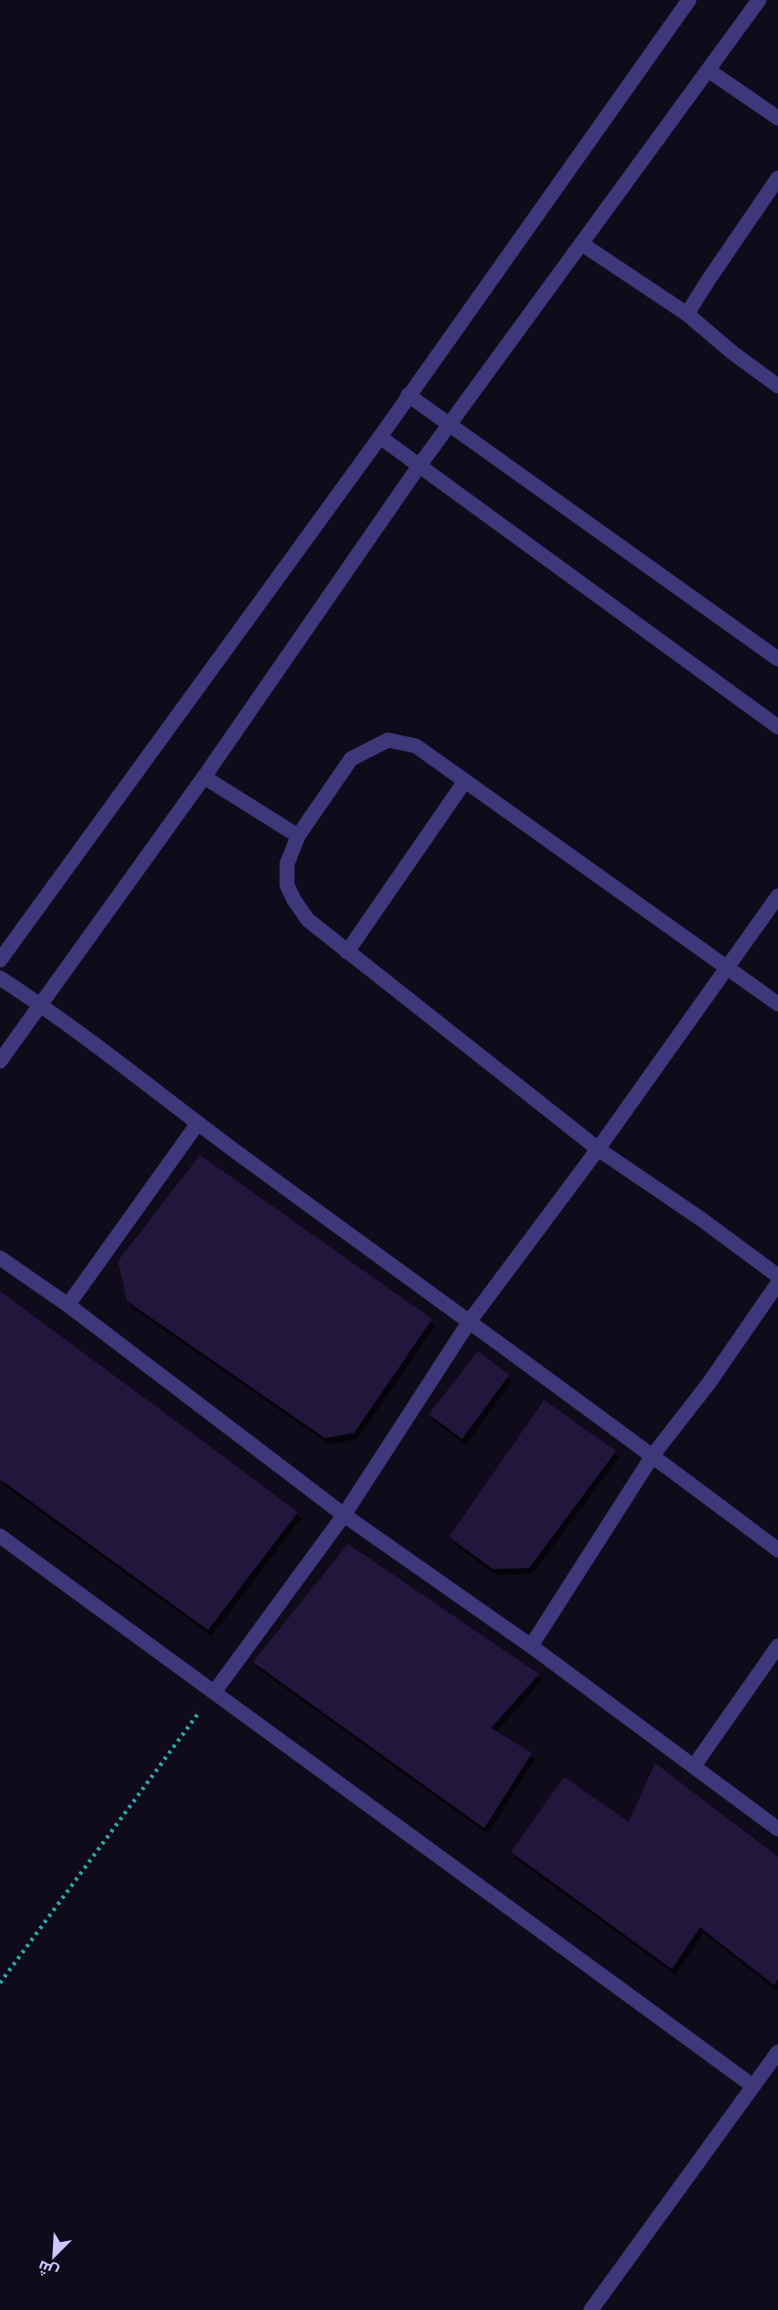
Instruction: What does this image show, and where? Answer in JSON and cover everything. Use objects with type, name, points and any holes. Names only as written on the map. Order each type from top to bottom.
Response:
[{"type":"street","points":[[0,960],[380,437],[689,0]]},
{"type":"street","points":[[0,1062],[204,777],[419,466],[759,0]]},
{"type":"street","points":[[708,70],[778,118]]},
{"type":"street","points":[[687,315],[778,178]]},
{"type":"street","points":[[582,243],[687,315],[778,386]]},
{"type":"street","points":[[408,395],[778,659]]},
{"type":"street","points":[[380,437],[778,727]]},
{"type":"street","points":[[778,1004],[416,746],[387,740],[351,759],[298,836],[287,864],[287,885],[308,920],[598,1149],[701,1219],[778,1276]]},
{"type":"street","points":[[204,777],[298,836]]},
{"type":"street","points":[[347,952],[465,781]]},
{"type":"street","points":[[215,1691],[344,1515],[469,1322],[598,1149],[778,896]]},
{"type":"street","points":[[0,978],[41,1004],[198,1123],[653,1455],[778,1550]]},
{"type":"street","points":[[68,1305],[198,1123]]},
{"type":"street","points":[[0,1258],[68,1305],[344,1515],[531,1646],[778,1828]]},
{"type":"street","points":[[531,1646],[653,1455],[709,1383],[778,1283]]},
{"type":"street","points":[[0,1536],[753,2086]]},
{"type":"street","points":[[693,1766],[778,1646]]},
{"type":"street","points":[[591,2310],[778,2052]]},
{"type":"path","points":[[0,1983],[215,1691]]},
{"type":"building","points":[[200,1155],[432,1319],[354,1433],[325,1438],[127,1301],[118,1261]]},
{"type":"building","points":[[0,1291],[298,1512],[208,1630],[0,1479]]},
{"type":"building","points":[[478,1351],[509,1375],[462,1439],[429,1414]]},
{"type":"building","points":[[544,1400],[616,1451],[529,1568],[493,1569],[449,1537]]},
{"type":"building","points":[[348,1544],[539,1674],[491,1728],[532,1753],[484,1828],[253,1662]]},
{"type":"building","points":[[655,1763],[778,1857],[778,1979],[774,1985],[700,1927],[672,1969],[511,1852],[564,1777],[629,1822]]}]
